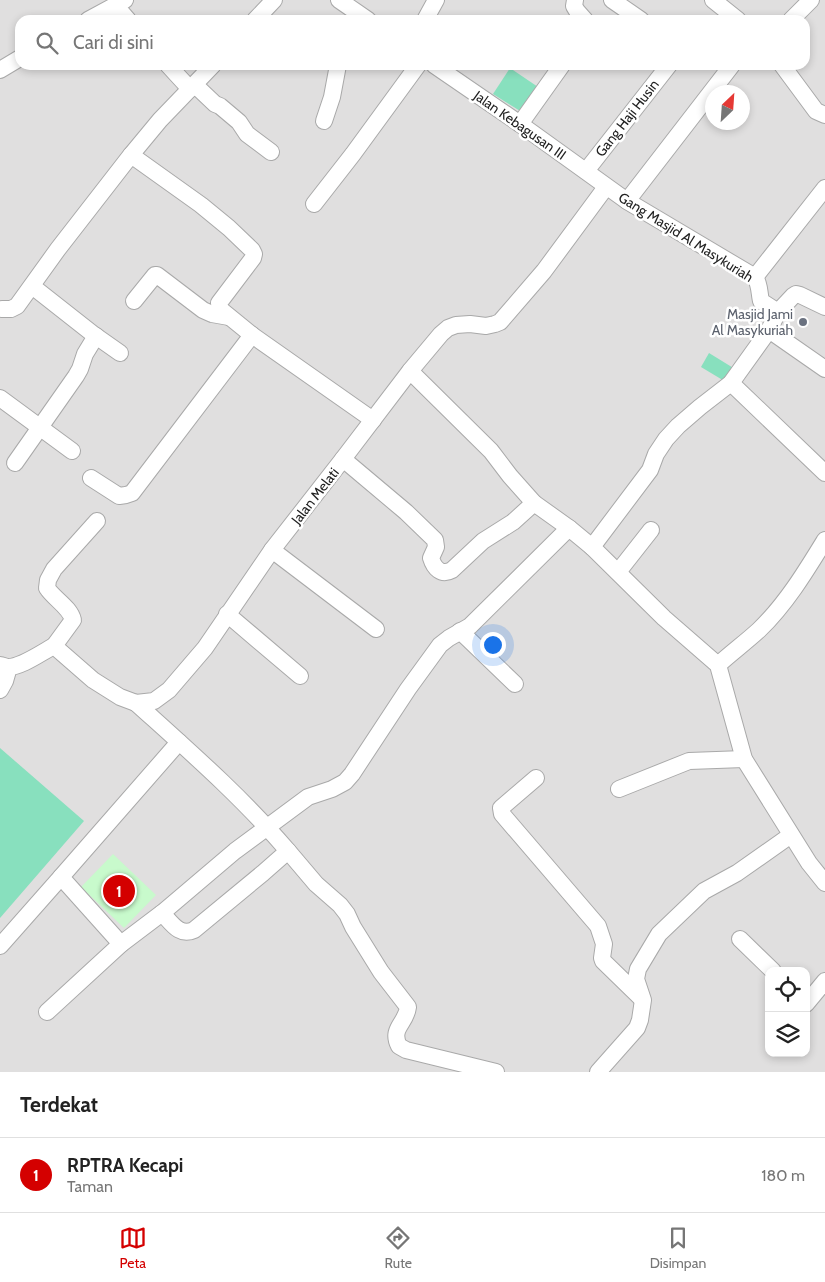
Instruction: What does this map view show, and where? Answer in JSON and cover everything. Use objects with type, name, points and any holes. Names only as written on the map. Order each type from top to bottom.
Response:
[{"type":"street","points":[[260,15],[274,0]]},
{"type":"street","points":[[339,0],[356,15]]},
{"type":"street","points":[[428,15],[436,0]]},
{"type":"street","points":[[576,0],[574,6],[579,15]]},
{"type":"street","points":[[612,0],[634,15]]},
{"type":"street","points":[[712,0],[732,15]]},
{"type":"street","points":[[796,15],[810,0]]},
{"type":"street","points":[[97,15],[120,3],[126,15]]},
{"type":"street","points":[[0,70],[15,61]]},
{"type":"street","points":[[173,70],[192,87],[220,106],[239,122],[247,134],[271,152]]},
{"type":"street","points":[[1,310],[17,306],[58,249],[131,155],[160,120],[208,70]]},
{"type":"street","points":[[324,121],[332,97],[337,70]]},
{"type":"street","points":[[314,204],[414,70]]},
{"type":"street","name":"Jalan Kebagusan III","points":[[441,70],[520,124],[606,187]]},
{"type":"street","points":[[520,124],[558,70]]},
{"type":"street","name":"Gang Haji Husin","points":[[586,171],[665,70]]},
{"type":"street","points":[[627,201],[728,70]]},
{"type":"street","points":[[786,70],[816,111],[825,115]]},
{"type":"street","points":[[131,155],[201,205],[252,250],[253,258],[219,303],[220,309],[252,335],[373,420]]},
{"type":"street","name":"Gang Masjid Al Masykuriah","points":[[606,187],[755,277],[759,283],[761,301],[778,312]]},
{"type":"street","name":"Jalan Melati","points":[[136,702],[154,701],[169,690],[205,648],[272,550],[410,371],[441,334],[448,328],[456,325],[486,326],[500,322],[544,272],[606,187]]},
{"type":"street","points":[[755,277],[825,188]]},
{"type":"street","points":[[134,301],[157,275],[204,310],[212,314],[229,317]]},
{"type":"street","points":[[32,286],[96,336],[120,352]]},
{"type":"street","points":[[592,547],[650,470],[656,454],[666,439],[700,407],[731,383],[769,330],[778,312],[793,296],[796,294],[800,295],[825,307]]},
{"type":"street","points":[[769,330],[825,369]]},
{"type":"street","points":[[91,478],[119,496],[132,492],[252,335]]},
{"type":"street","points":[[15,463],[76,376],[85,354],[96,336]]},
{"type":"street","points":[[410,371],[491,451],[534,503],[592,547],[664,618],[718,665],[742,752],[791,835],[825,883]]},
{"type":"street","points":[[731,383],[825,472]]},
{"type":"street","points":[[0,398],[72,451]]},
{"type":"street","points":[[343,459],[406,512],[435,540],[436,547],[431,558],[434,566],[442,572],[447,573],[452,570],[483,541],[512,522],[534,503]]},
{"type":"street","points":[[0,690],[5,681],[4,666],[24,662],[54,646],[73,620],[72,613],[47,588],[48,580],[54,570],[96,521]]},
{"type":"street","points":[[47,1012],[121,944],[162,913],[267,826],[308,797],[332,789],[345,782],[440,645],[470,626],[569,528]]},
{"type":"street","points":[[618,572],[651,530]]},
{"type":"street","points":[[718,665],[759,629],[777,610],[804,574],[825,540]]},
{"type":"street","points":[[272,550],[376,630]]},
{"type":"street","points":[[227,614],[300,676]]},
{"type":"street","points":[[460,631],[515,684]]},
{"type":"street","points":[[54,646],[93,680],[120,697],[136,702],[267,826],[316,884],[340,905],[381,972],[408,1007],[406,1018],[400,1024],[397,1032],[396,1039],[399,1046],[406,1050],[496,1072]]},
{"type":"street","points":[[0,946],[179,742]]},
{"type":"street","points":[[619,790],[689,760],[742,752]]},
{"type":"street","points":[[536,778],[501,808],[502,814],[598,926],[604,944],[603,961],[643,1000]]},
{"type":"street","points":[[598,1072],[637,1028],[643,1000],[636,979],[638,969],[659,934],[704,891],[737,873],[791,835]]},
{"type":"street","points":[[162,913],[178,930],[185,933],[194,930],[264,874],[288,851]]},
{"type":"street","points":[[61,877],[121,944]]},
{"type":"street","points":[[740,939],[769,967]]},
{"type":"street","points":[[810,999],[825,981]]},
{"type":"shaded area","points":[[0,0],[825,0],[825,1072],[0,1072]]},
{"type":"green space","points":[[509,70],[513,70],[541,89],[525,114],[493,94]]},
{"type":"green space","points":[[709,353],[735,369],[726,382],[701,367]]},
{"type":"green space","points":[[0,748],[84,821],[0,918]]},
{"type":"green space","points":[[113,854],[156,895],[124,928],[81,887]]},
{"type":"place","name":"Masjid Jami Al Masykuriah","points":[[803,322]]},
{"type":"place","name":"RPTRA Kecapi","points":[[119,891]]}]
